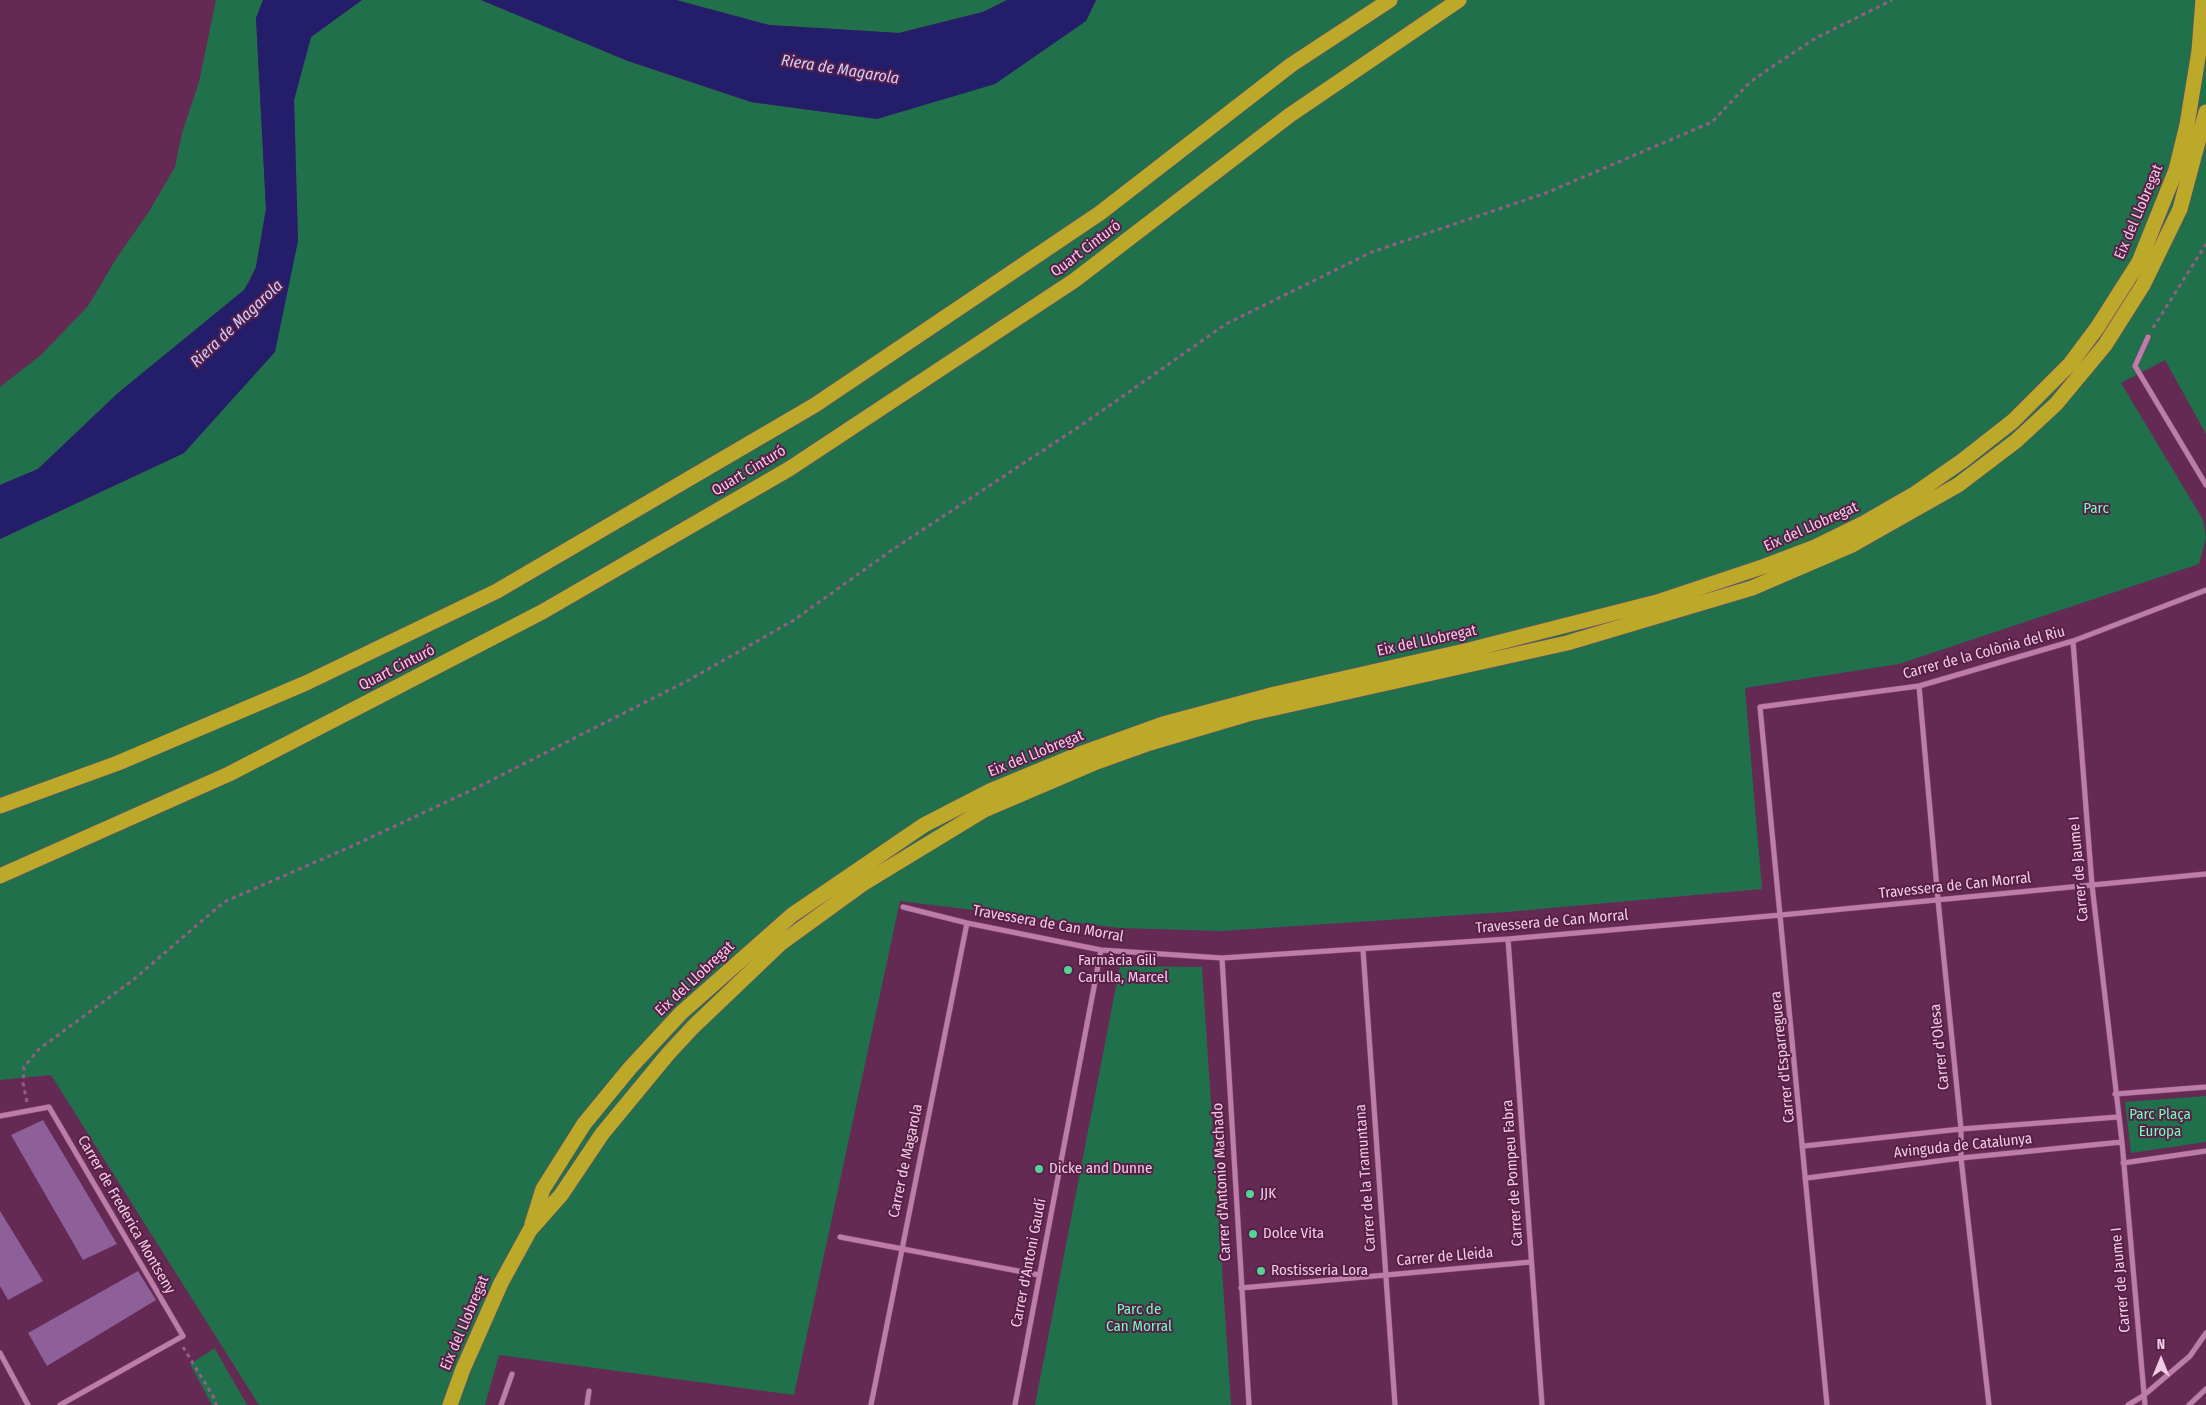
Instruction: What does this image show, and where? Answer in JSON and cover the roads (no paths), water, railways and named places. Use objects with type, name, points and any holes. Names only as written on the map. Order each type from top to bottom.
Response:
[{"type":"highway","name":"Quart Cinturó","points":[[0,806],[118,763],[306,683],[505,586],[816,405],[1100,213],[1291,66],[1390,0]]},
{"type":"highway","name":"Quart Cinturó","points":[[0,876],[238,770],[542,612],[788,469],[1075,280],[1290,115],[1459,0]]},
{"type":"highway","name":"Eix del Llobregat","points":[[450,1405],[463,1369],[501,1283],[530,1230],[543,1189],[584,1124],[630,1068],[681,1012],[792,915],[924,825],[990,791],[1077,755],[1163,724],[1275,694],[1469,650],[1657,602],[1765,566],[1815,547],[1864,523],[1916,493],[1962,461],[2013,421],[2070,364],[2097,328],[2139,262],[2176,170],[2189,116],[2199,51],[2203,0]]},
{"type":"highway","name":"Eix del Llobregat","points":[[530,1230],[561,1194],[602,1134],[668,1054],[693,1027],[780,944],[864,883],[984,810],[1094,763],[1150,743],[1248,714],[1567,643],[1752,588],[1852,545],[1958,485],[2016,441],[2056,404],[2105,345],[2143,285],[2180,209],[2206,112]]},
{"type":"street","points":[[2148,337],[2135,366],[2206,485]]},
{"type":"street","name":"Carrer de la Colònia del Riu","points":[[1760,707],[1919,686],[2073,641],[2206,590]]},
{"type":"street","name":"Carrer de Jaume I","points":[[2073,641],[2092,885],[2122,1142],[2145,1405]]},
{"type":"street","name":"Carrer d'Olesa","points":[[1919,686],[1961,1129],[1961,1158],[1989,1405]]},
{"type":"street","name":"Carrer d'Esparreguera","points":[[1760,707],[1804,1146],[1827,1405]]},
{"type":"street","name":"Travessera de Can Morral","points":[[903,908],[1101,950],[1222,958],[1508,939],[2206,874]]},
{"type":"street","name":"Carrer de Magarola","points":[[871,1405],[967,923]]},
{"type":"street","name":"Carrer de Pompeu Fabra","points":[[1508,939],[1542,1405]]},
{"type":"street","name":"Carrer d'Antoni Gaudí","points":[[1015,1405],[1101,950]]},
{"type":"street","name":"Carrer de la Tramuntana","points":[[1363,950],[1394,1405]]},
{"type":"street","name":"Carrer d'Antonio Machado","points":[[1222,958],[1249,1405]]},
{"type":"street","points":[[2115,1094],[2206,1087]]},
{"type":"street","name":"Carrer de Frederica Montseny","points":[[0,1116],[49,1107],[180,1337],[60,1405]]},
{"type":"street","name":"Avinguda de Catalunya","points":[[1804,1146],[1961,1129],[2118,1117]]},
{"type":"street","name":"Avinguda de Catalunya","points":[[1807,1178],[1961,1158],[2122,1142]]},
{"type":"street","points":[[2124,1163],[2206,1151]]},
{"type":"street","points":[[840,1237],[901,1247],[1040,1275]]},
{"type":"street","name":"Carrer de Lleida","points":[[1241,1288],[1532,1262]]},
{"type":"street","points":[[2128,1405],[2143,1396],[2190,1356],[2206,1333]]},
{"type":"street","points":[[0,1353],[28,1405]]},
{"type":"street","points":[[501,1405],[512,1374]]},
{"type":"street","points":[[2189,1405],[2206,1390]]},
{"type":"street","points":[[587,1405],[589,1392]]},
{"type":"water","name":"Riera de Magarola","points":[[263,0],[362,0],[311,37],[294,100],[298,241],[275,352],[184,453],[0,539],[0,485],[38,469],[118,393],[244,290],[250,280],[256,267],[266,209],[256,18]]},
{"type":"water","name":"Riera de Magarola","points":[[481,0],[676,0],[769,25],[899,33],[983,12],[1007,0],[1096,0],[1086,21],[995,84],[877,119],[751,102],[628,61]]},
{"type":"place","name":"Farmàcia Gili Carulla, Marcel","points":[[1068,970]]},
{"type":"place","name":"Dicke and Dunne","points":[[1039,1169]]},
{"type":"place","name":"JJK","points":[[1250,1194]]},
{"type":"place","name":"Dolce Vita","points":[[1253,1234]]},
{"type":"place","name":"Rostisseria Lora","points":[[1261,1271]]},
{"type":"park label","name":"Parc","points":[[2096,509]]},
{"type":"park label","name":"Parc Plaça Europa","points":[[2160,1124]]},
{"type":"park label","name":"Parc de Can Morral","points":[[1139,1318]]}]
